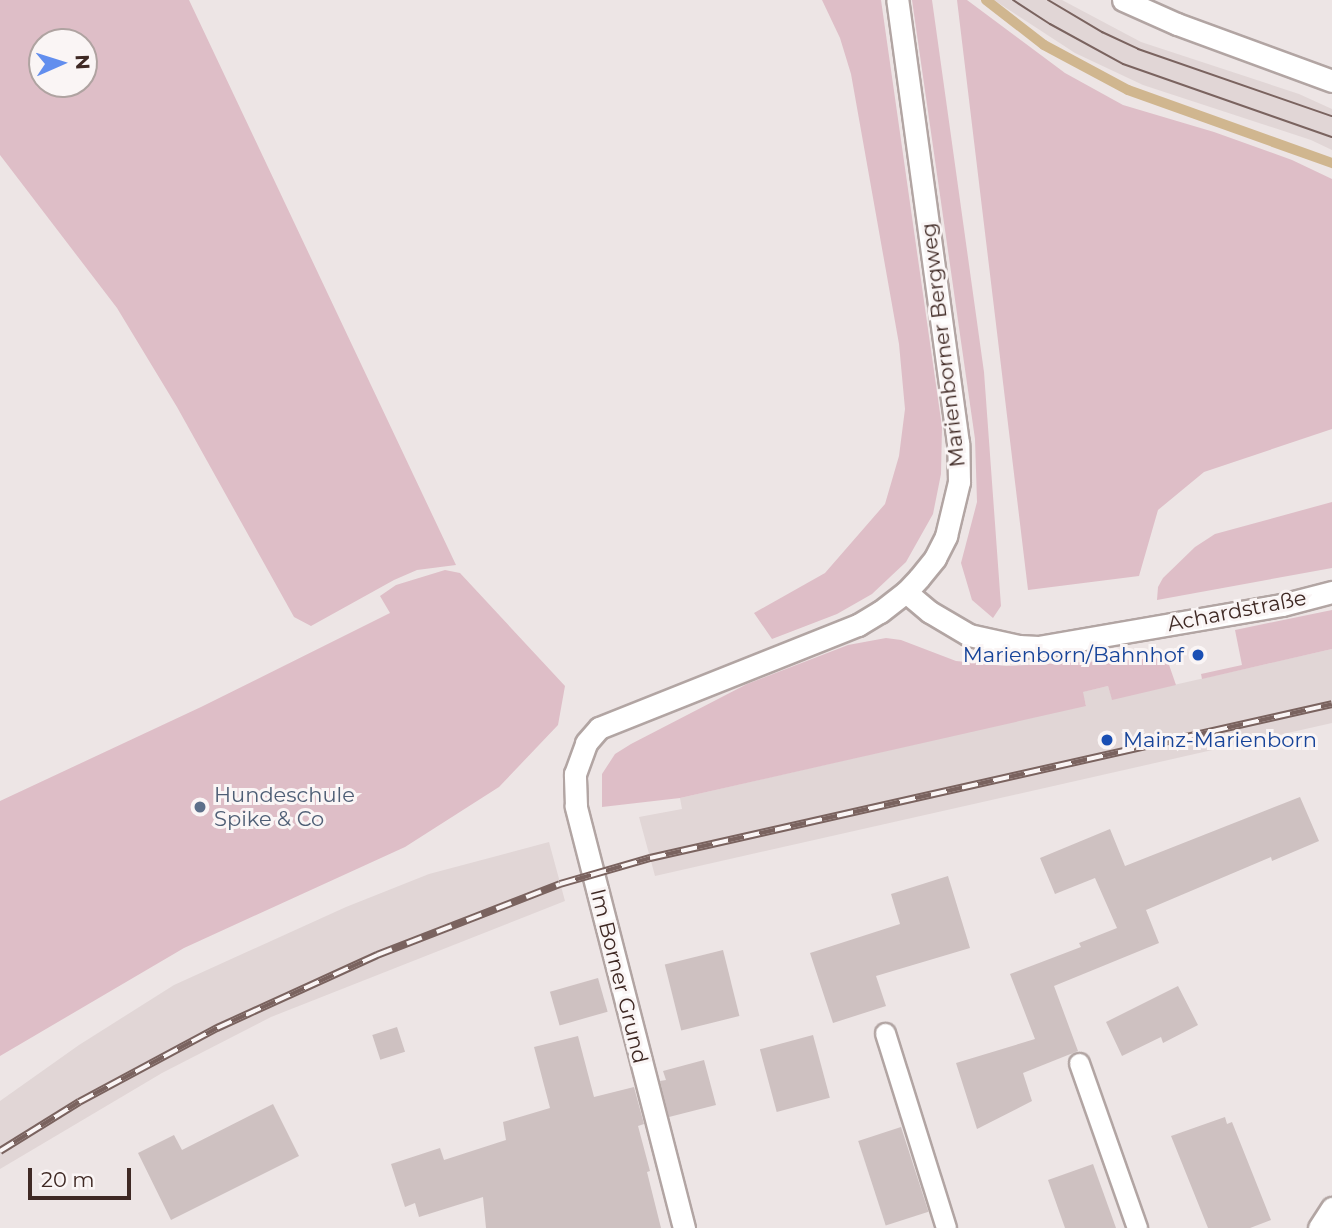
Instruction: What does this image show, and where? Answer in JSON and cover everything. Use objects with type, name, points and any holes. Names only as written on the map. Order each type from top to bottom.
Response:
[{"type":"street","name":"Marienborner Bergweg","points":[[599,728],[858,625],[906,592],[935,558],[946,536],[959,482],[958,443],[897,0]]},
{"type":"street","points":[[1123,0],[1177,24],[1332,81]]},
{"type":"street","name":"Achardstraße","points":[[906,592],[930,612],[969,635],[1018,646],[1038,647],[1282,606],[1332,592]]},
{"type":"street","name":"Im Borner Grund","points":[[599,728],[586,743],[575,774],[576,806],[684,1228]]},
{"type":"street","points":[[1319,1228],[1332,1208]]},
{"type":"lane","points":[[886,1033],[946,1228]]},
{"type":"lane","points":[[1079,1063],[1137,1228]]},
{"type":"shaded area","points":[[0,0],[189,0],[456,565],[417,570],[311,626],[294,617],[177,407],[117,308],[0,155]]},
{"type":"shaded area","points":[[822,0],[881,0],[942,427],[941,474],[933,514],[906,562],[872,594],[837,614],[772,639],[754,613],[825,573],[885,504],[899,456],[905,409],[899,344],[851,74],[840,38]]},
{"type":"shaded area","points":[[912,0],[932,0],[984,372],[1001,606],[993,618],[972,600],[961,563],[977,502],[975,439]]},
{"type":"shaded area","points":[[957,0],[967,0],[1065,73],[1123,105],[1214,132],[1292,160],[1332,179],[1332,429],[1204,472],[1158,510],[1139,576],[1028,590]]},
{"type":"shaded area","points":[[994,0],[1062,0],[1141,42],[1299,94],[1332,109],[1332,150],[1311,140],[1143,85],[1075,53]]},
{"type":"shaded area","points":[[1332,502],[1332,568],[1157,600],[1158,587],[1163,578],[1195,547],[1215,534]]},
{"type":"shaded area","points":[[445,570],[460,573],[565,686],[558,725],[499,787],[405,847],[184,948],[0,1056],[0,801],[201,707],[390,613],[380,596],[396,585]]},
{"type":"shaded area","points":[[1332,610],[1332,649],[1202,679],[1201,674],[1242,665],[1235,630]]},
{"type":"shaded area","points":[[886,638],[901,640],[956,661],[1006,666],[1163,658],[1167,659],[1176,685],[1112,700],[1108,686],[1083,692],[1086,706],[680,798],[602,807],[602,774],[615,754],[631,744],[747,684],[848,645]]},
{"type":"shaded area","points":[[1332,649],[1332,723],[655,876],[639,817],[682,809],[680,798],[1086,705],[1082,692],[1108,686],[1112,699]]},
{"type":"shaded area","points":[[549,842],[565,901],[271,1017],[162,1073],[0,1169],[0,1101],[79,1045],[174,985],[346,907],[429,874]]},
{"type":"building","points":[[1300,797],[1319,841],[1272,861],[1271,857],[1146,910],[1159,943],[1054,986],[1078,1051],[1023,1073],[1032,1101],[977,1129],[956,1063],[1035,1039],[1010,974],[1081,947],[1079,943],[1117,928],[1095,878],[1055,894],[1040,858],[1110,829],[1125,866]]},
{"type":"building","points":[[948,876],[970,948],[876,976],[886,1006],[833,1023],[810,953],[900,924],[891,894]]},
{"type":"building","points":[[723,950],[739,1016],[681,1030],[665,965]]},
{"type":"building","points":[[598,978],[608,1012],[560,1025],[550,992]]},
{"type":"building","points":[[1178,986],[1198,1025],[1163,1043],[1161,1037],[1122,1056],[1106,1022]]},
{"type":"building","points":[[397,1027],[405,1052],[380,1060],[372,1035]]},
{"type":"building","points":[[813,1035],[830,1098],[777,1112],[760,1049]]},
{"type":"building","points":[[578,1036],[594,1097],[634,1087],[644,1124],[638,1126],[661,1228],[486,1228],[483,1197],[419,1217],[415,1203],[405,1207],[391,1164],[440,1148],[444,1160],[506,1140],[503,1122],[550,1108],[534,1047]]},
{"type":"building","points":[[704,1060],[716,1105],[669,1117],[660,1081],[666,1080],[663,1071]]},
{"type":"building","points":[[273,1104],[299,1156],[171,1220],[138,1153],[174,1135],[182,1150]]},
{"type":"building","points":[[1225,1117],[1227,1124],[1232,1122],[1271,1220],[1250,1228],[1208,1228],[1171,1136]]},
{"type":"building","points":[[901,1127],[929,1212],[886,1226],[858,1141]]},
{"type":"building","points":[[1093,1164],[1116,1228],[1065,1228],[1048,1180]]},
{"type":"waterway","points":[[986,0],[1044,45],[1128,90],[1332,163]]},
{"type":"tram line","points":[[1013,0],[1050,24],[1123,64],[1332,137]]},
{"type":"tram line","points":[[1048,0],[1102,32],[1138,49],[1332,116]]},
{"type":"railway","points":[[0,1151],[79,1102],[217,1028],[377,955],[560,884],[650,858],[1332,704]]},
{"type":"place","name":"Marienborn/Bahnhof","points":[[1198,655]]},
{"type":"place","name":"Mainz-Marienborn","points":[[1107,740]]},
{"type":"place","name":"Hundeschule Spike & Co","points":[[200,807]]}]
